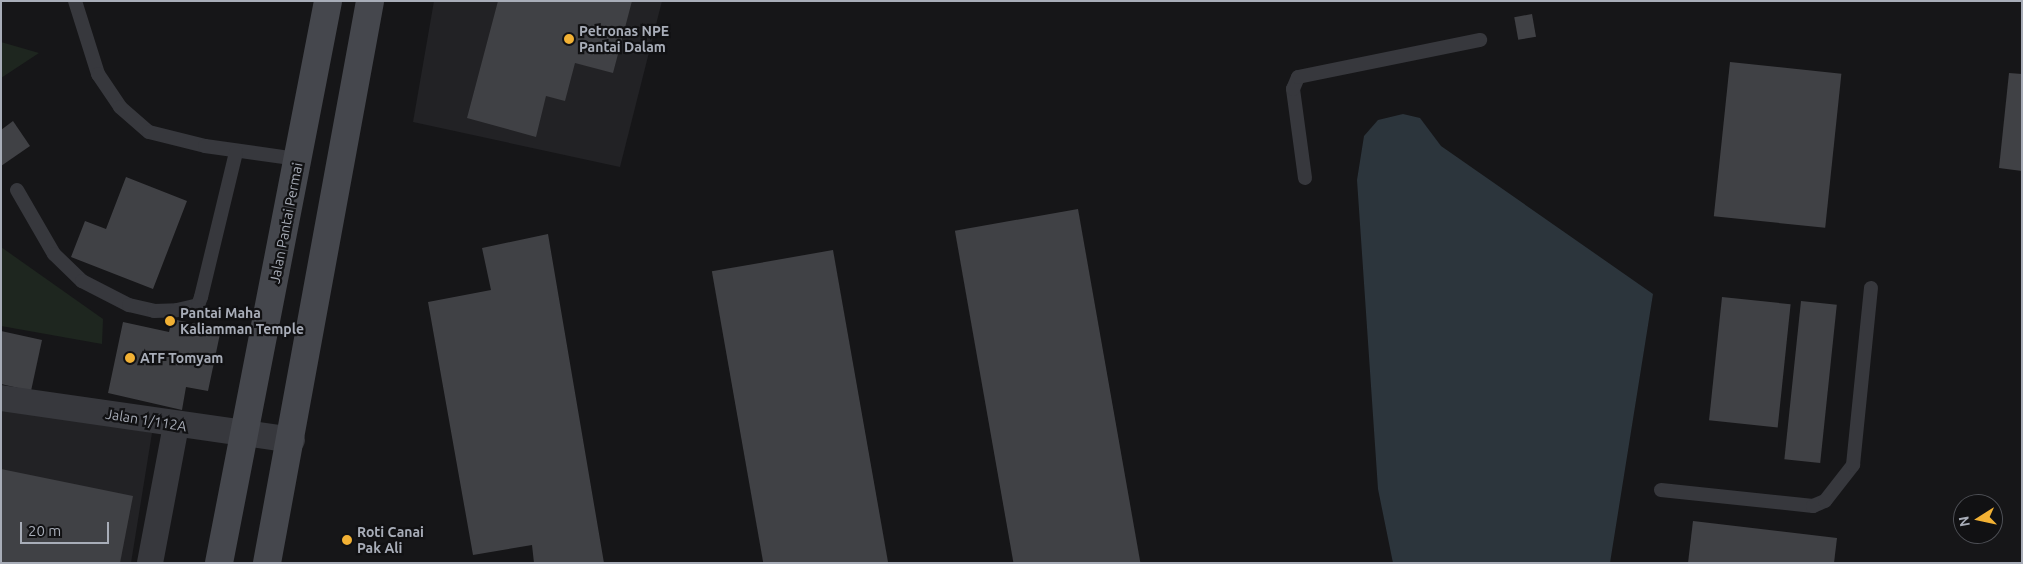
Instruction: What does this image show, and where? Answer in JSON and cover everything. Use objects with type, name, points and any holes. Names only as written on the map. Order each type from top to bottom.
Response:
[{"type":"main road","name":"Jalan Pantai Permai","points":[[219,563],[328,1]]},
{"type":"main road","points":[[267,563],[292,440],[370,1]]},
{"type":"street","name":"Jalan 1/112A","points":[[1,398],[176,425],[246,431],[292,440]]},
{"type":"street","points":[[150,563],[176,425]]},
{"type":"lane","points":[[75,1],[98,74],[120,107],[150,132],[174,141],[236,152],[298,159]]},
{"type":"lane","points":[[1305,178],[1293,89],[1298,77],[1480,40]]},
{"type":"lane","points":[[17,190],[54,254],[82,281],[129,305],[154,311],[177,310],[198,305],[201,297],[236,152]]},
{"type":"lane","points":[[1661,490],[1813,506],[1824,501],[1853,465],[1871,288]]},
{"type":"shaded area","points":[[434,1],[662,1],[620,167],[413,122]]},
{"type":"shaded area","points":[[1,42],[39,53],[1,78]]},
{"type":"shaded area","points":[[1403,114],[1420,118],[1441,146],[1653,294],[1610,563],[1393,563],[1378,489],[1357,180],[1364,136],[1378,120]]},
{"type":"shaded area","points":[[1,247],[103,319],[102,344],[1,326]]},
{"type":"shaded area","points":[[1,404],[152,433],[131,563],[1,563]]},
{"type":"building","points":[[498,1],[632,1],[613,73],[575,63],[565,101],[546,96],[536,137],[467,118]]},
{"type":"building","points":[[1532,14],[1536,37],[1518,40],[1514,17]]},
{"type":"building","points":[[1730,62],[1841,74],[1825,228],[1714,216]]},
{"type":"building","points":[[2009,73],[2022,74],[2022,171],[1999,168]]},
{"type":"building","points":[[13,121],[30,146],[1,166],[1,130]]},
{"type":"building","points":[[126,177],[187,201],[153,289],[71,257],[85,221],[106,229]]},
{"type":"building","points":[[1078,209],[1140,563],[1013,563],[955,231]]},
{"type":"building","points":[[548,234],[604,563],[534,563],[532,545],[473,555],[428,302],[491,290],[482,248]]},
{"type":"building","points":[[833,250],[888,563],[763,563],[712,271]]},
{"type":"building","points":[[1722,297],[1791,304],[1778,428],[1709,420]]},
{"type":"building","points":[[1801,301],[1837,305],[1820,463],[1784,459]]},
{"type":"building","points":[[172,319],[221,329],[208,391],[186,387],[182,410],[108,393],[123,322],[169,332]]},
{"type":"building","points":[[1,331],[42,340],[31,391],[1,384]]},
{"type":"building","points":[[1,469],[133,496],[120,563],[1,563]]},
{"type":"building","points":[[1693,521],[1837,538],[1834,563],[1688,563]]},
{"type":"place","name":"Petronas NPE Pantai Dalam","points":[[569,39]]},
{"type":"place","name":"Pantai Maha Kaliamman Temple","points":[[170,321]]},
{"type":"place","name":"ATF Tomyam","points":[[130,358]]},
{"type":"place","name":"Roti Canai Pak Ali","points":[[347,540]]}]
